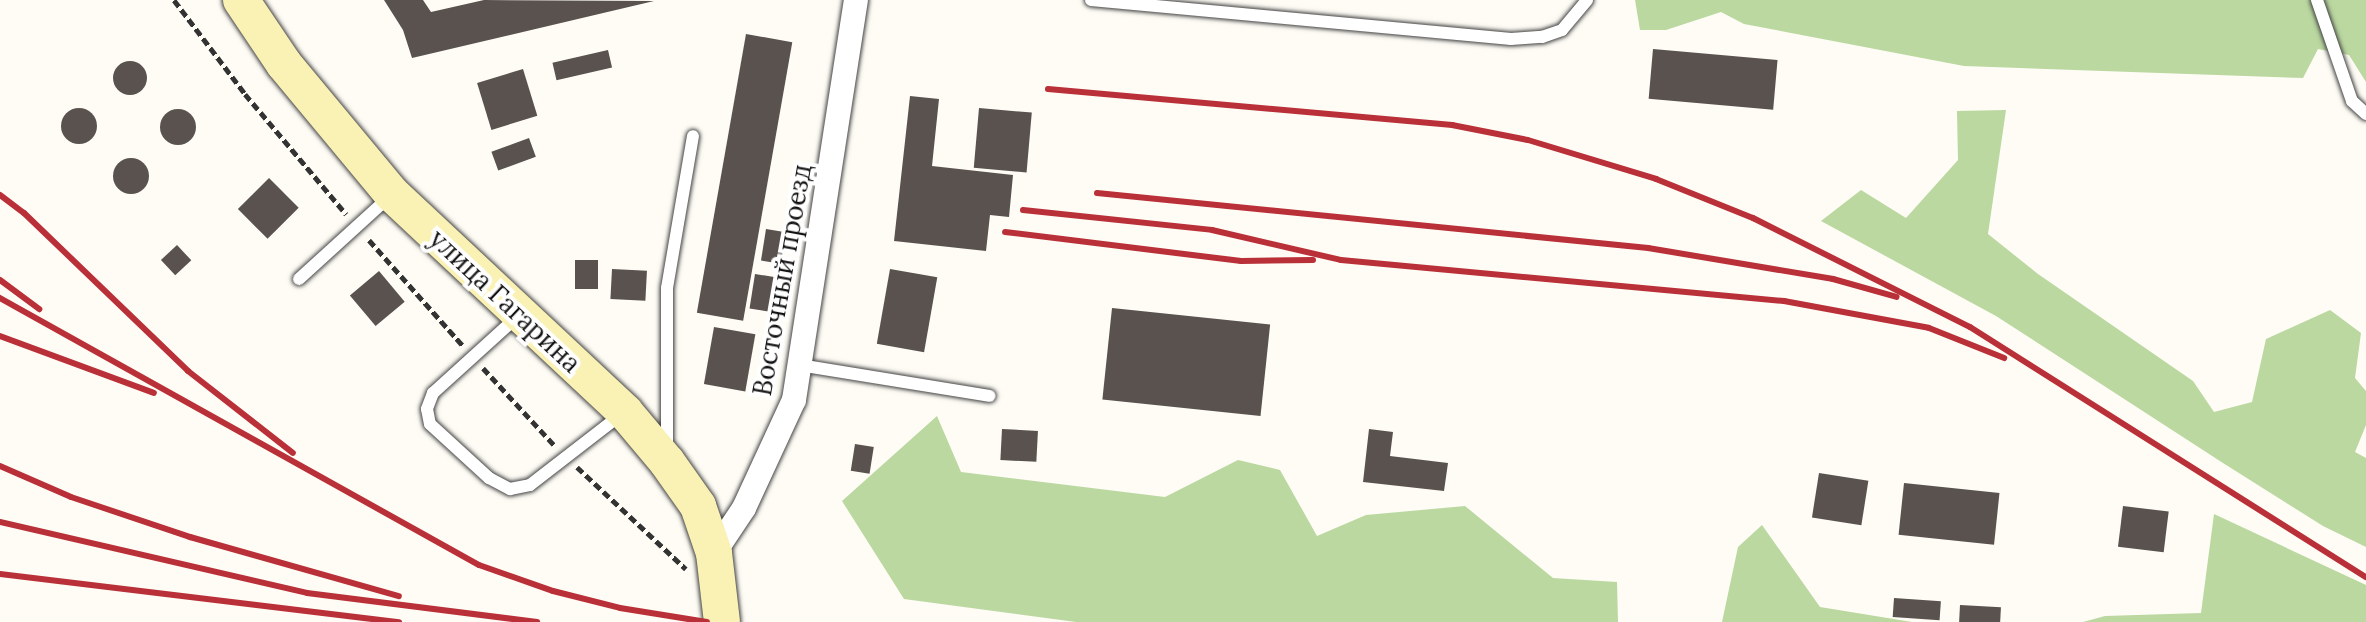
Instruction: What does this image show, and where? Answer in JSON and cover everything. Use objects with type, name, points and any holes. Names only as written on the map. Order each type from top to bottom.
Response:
[{"type":"main road","name":"улица Гагарина","points":[[241,0],[284,64],[392,194],[518,316],[625,412],[667,462],[698,506],[703,564],[722,622]]},
{"type":"street","name":"Восточный проезд","points":[[703,564],[744,508],[794,400],[856,0]]},
{"type":"lane","points":[[1091,0],[1511,39],[1542,37],[1562,30],[1587,0]]},
{"type":"lane","points":[[2317,0],[2352,101],[2366,114]]},
{"type":"lane","points":[[667,462],[667,288],[693,136]]},
{"type":"lane","points":[[299,279],[392,194]]},
{"type":"lane","points":[[518,316],[433,393],[427,409],[430,424],[489,478],[510,489],[530,485],[625,412]]},
{"type":"lane","points":[[799,365],[990,396]]},
{"type":"path","points":[[174,0],[245,94],[357,226],[565,457],[703,564]]},
{"type":"green space","points":[[1635,0],[2366,0],[2366,82],[2349,55],[2318,49],[2303,78],[1964,66],[1744,24],[1721,12],[1666,30],[1640,30]]},
{"type":"green space","points":[[2006,110],[1988,234],[2038,274],[2193,381],[2214,412],[2252,402],[2266,339],[2330,310],[2361,333],[2355,378],[2366,391],[2366,425],[2355,452],[2366,458],[2366,547],[2323,526],[1996,316],[1821,221],[1861,190],[1906,218],[1958,160],[1957,111]]},
{"type":"green space","points":[[937,416],[961,472],[1165,497],[1238,460],[1280,470],[1317,536],[1366,515],[1465,506],[1553,578],[1617,582],[1618,622],[1076,622],[904,599],[842,501]]},
{"type":"green space","points":[[2214,514],[2366,585],[2366,622],[2083,622],[2105,616],[2201,613]]},
{"type":"green space","points":[[1762,525],[1820,607],[1912,622],[1722,622],[1738,547]]},
{"type":"building","points":[[384,0],[423,0],[431,12],[484,0],[654,1],[412,58],[403,30]]},
{"type":"building","points":[[746,34],[792,42],[743,321],[697,313]]},
{"type":"building","points":[[1653,49],[1778,60],[1773,110],[1649,99]]},
{"type":"building","points":[[608,50],[612,68],[557,80],[552,63]]},
{"type":"building","points":[[130,61],[142,66],[147,78],[142,90],[130,95],[118,90],[113,78],[118,66]]},
{"type":"building","points":[[523,69],[537,116],[491,130],[477,83]]},
{"type":"building","points":[[910,96],[939,99],[932,166],[1013,175],[1009,217],[990,215],[986,251],[894,241]]},
{"type":"building","points":[[79,108],[92,113],[97,126],[92,139],[79,144],[66,139],[61,126],[66,113]]},
{"type":"building","points":[[979,108],[1032,113],[1027,172],[974,168]]},
{"type":"building","points":[[178,109],[190,115],[196,127],[190,139],[178,145],[166,139],[160,127],[166,115]]},
{"type":"building","points":[[529,138],[536,157],[498,170],[491,152]]},
{"type":"building","points":[[131,158],[144,163],[149,176],[144,189],[131,194],[118,189],[113,176],[118,163]]},
{"type":"building","points":[[269,178],[299,208],[268,239],[238,209]]},
{"type":"building","points":[[766,229],[786,232],[781,264],[761,261]]},
{"type":"building","points":[[177,245],[191,260],[175,275],[161,260]]},
{"type":"building","points":[[575,260],[598,260],[598,289],[575,289]]},
{"type":"building","points":[[612,269],[647,271],[645,301],[610,299]]},
{"type":"building","points":[[890,269],[937,277],[924,352],[877,344]]},
{"type":"building","points":[[379,271],[405,302],[376,326],[350,295]]},
{"type":"building","points":[[755,274],[779,278],[773,312],[750,309]]},
{"type":"building","points":[[1112,308],[1270,325],[1261,416],[1102,399]]},
{"type":"building","points":[[714,327],[755,334],[745,391],[704,384]]},
{"type":"building","points":[[1002,429],[1038,431],[1036,462],[1000,460]]},
{"type":"building","points":[[1369,429],[1393,432],[1390,456],[1448,463],[1444,491],[1363,482]]},
{"type":"building","points":[[855,444],[874,447],[870,474],[851,471]]},
{"type":"building","points":[[1819,473],[1868,481],[1861,525],[1812,517]]},
{"type":"building","points":[[1904,483],[1999,493],[1994,545],[1899,535]]},
{"type":"building","points":[[2123,506],[2169,512],[2164,552],[2118,547]]},
{"type":"building","points":[[1894,598],[1941,601],[1940,620],[1893,617]]},
{"type":"building","points":[[1960,605],[2001,607],[2000,622],[1959,622]]},
{"type":"railway","points":[[1048,89],[1452,125],[1528,140],[1656,179],[1753,218],[1970,327],[2366,577]]},
{"type":"railway","points":[[1097,193],[1648,248],[1833,279],[1897,297]]},
{"type":"railway","points":[[0,195],[24,213],[188,371],[293,453]]},
{"type":"railway","points":[[1023,210],[1212,230],[1341,260],[1784,301],[1929,328],[2004,358]]},
{"type":"railway","points":[[1005,232],[1241,261],[1313,260]]},
{"type":"railway","points":[[0,280],[39,309]]},
{"type":"railway","points":[[0,298],[479,565],[553,591],[620,608],[707,622]]},
{"type":"railway","points":[[0,336],[154,393]]},
{"type":"railway","points":[[0,466],[71,497],[190,537],[399,596]]},
{"type":"railway","points":[[0,522],[307,593],[537,622]]},
{"type":"railway","points":[[0,574],[399,622]]}]
